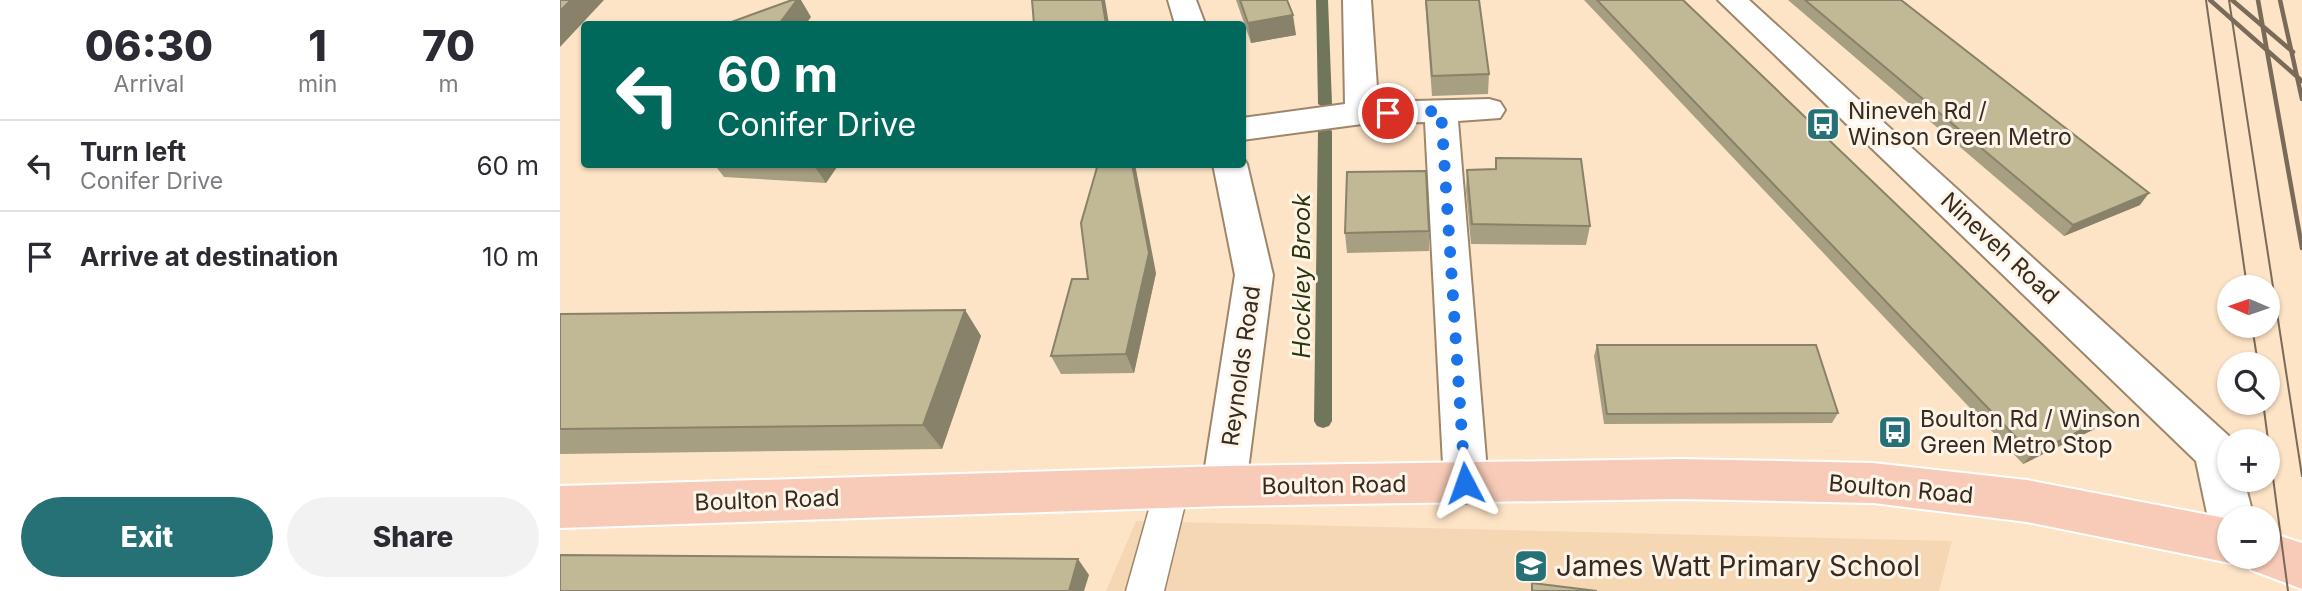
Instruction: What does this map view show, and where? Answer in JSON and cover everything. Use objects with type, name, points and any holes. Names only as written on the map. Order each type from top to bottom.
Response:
[{"type":"main road","name":"Boulton Road","points":[[560,507],[1224,486],[1681,479],[1873,483],[2027,501],[2217,538]]},
{"type":"main road","points":[[2280,558],[2302,566]]},
{"type":"street","points":[[1357,0],[1362,113]]},
{"type":"street","name":"Nineveh Road","points":[[1732,0],[2216,452],[2228,506]]},
{"type":"street","points":[[1246,128],[1362,113],[1489,110]]},
{"type":"street","points":[[1441,111],[1465,483]]},
{"type":"street","name":"Reynolds Road","points":[[1224,486],[1254,275],[1231,168]]},
{"type":"lane","points":[[1145,591],[1172,488]]},
{"type":"shaded area","name":"James Watt Primary School","points":[[1136,521],[1952,541],[1939,591],[1106,591]]},
{"type":"building","points":[[560,0],[571,0],[560,11]]},
{"type":"building","points":[[792,0],[797,0],[781,21],[734,21]]},
{"type":"building","points":[[1032,0],[1102,0],[1106,21],[1034,21]]},
{"type":"building","points":[[1240,0],[1287,0],[1293,15],[1248,23]]},
{"type":"building","points":[[1426,0],[1479,0],[1489,74],[1432,76]]},
{"type":"building","points":[[1597,0],[1683,0],[2115,414],[2032,454]]},
{"type":"building","points":[[1805,0],[1901,0],[2149,193],[2073,225]]},
{"type":"building","points":[[1496,158],[1581,159],[1590,226],[1472,224],[1467,170],[1496,169]]},
{"type":"building","points":[[1097,168],[1133,168],[1149,253],[1126,354],[1051,356],[1072,279],[1088,279],[1081,223]]},
{"type":"building","points":[[1426,171],[1429,231],[1345,233],[1347,172]]},
{"type":"building","points":[[965,310],[923,425],[560,429],[560,314]]},
{"type":"building","points":[[1597,345],[1816,345],[1838,413],[1607,414]]},
{"type":"building","points":[[560,555],[1078,559],[1069,591],[560,591]]},
{"type":"building","points":[[1532,583],[1597,591],[1532,591]]},
{"type":"waterway","name":"Hockley Brook","points":[[1322,0],[1325,104]]},
{"type":"waterway","name":"Hockley Brook","points":[[1323,421],[1325,131]]},
{"type":"tram line","points":[[2206,0],[2245,275]]},
{"type":"tram line","points":[[2229,0],[2302,476]]},
{"type":"tram line","points":[[2254,338],[2256,352]]},
{"type":"tram line","points":[[2265,415],[2288,591]]},
{"type":"railway","points":[[2210,0],[2267,50]]},
{"type":"railway","points":[[2232,0],[2263,26]]},
{"type":"railway","points":[[2258,0],[2263,26]]},
{"type":"railway","points":[[2280,0],[2291,50]]},
{"type":"railway","points":[[2263,26],[2291,50]]},
{"type":"railway","points":[[2263,26],[2267,50]]},
{"type":"railway","points":[[2267,50],[2297,77]]},
{"type":"railway","points":[[2267,50],[2302,248]]},
{"type":"railway","points":[[2291,50],[2297,77]]},
{"type":"railway","points":[[2297,77],[2302,81]]},
{"type":"railway","points":[[2297,77],[2302,99]]},
{"type":"place","name":"Nineveh Rd / Winson Green Metro","points":[[1823,124]]},
{"type":"place","name":"Boulton Rd / Winson Green Metro Stop","points":[[1895,432]]},
{"type":"place","name":"James Watt Primary School","points":[[1531,566]]},
{"type":"route","points":[[1388,113],[1441,111],[1465,483]]}]
